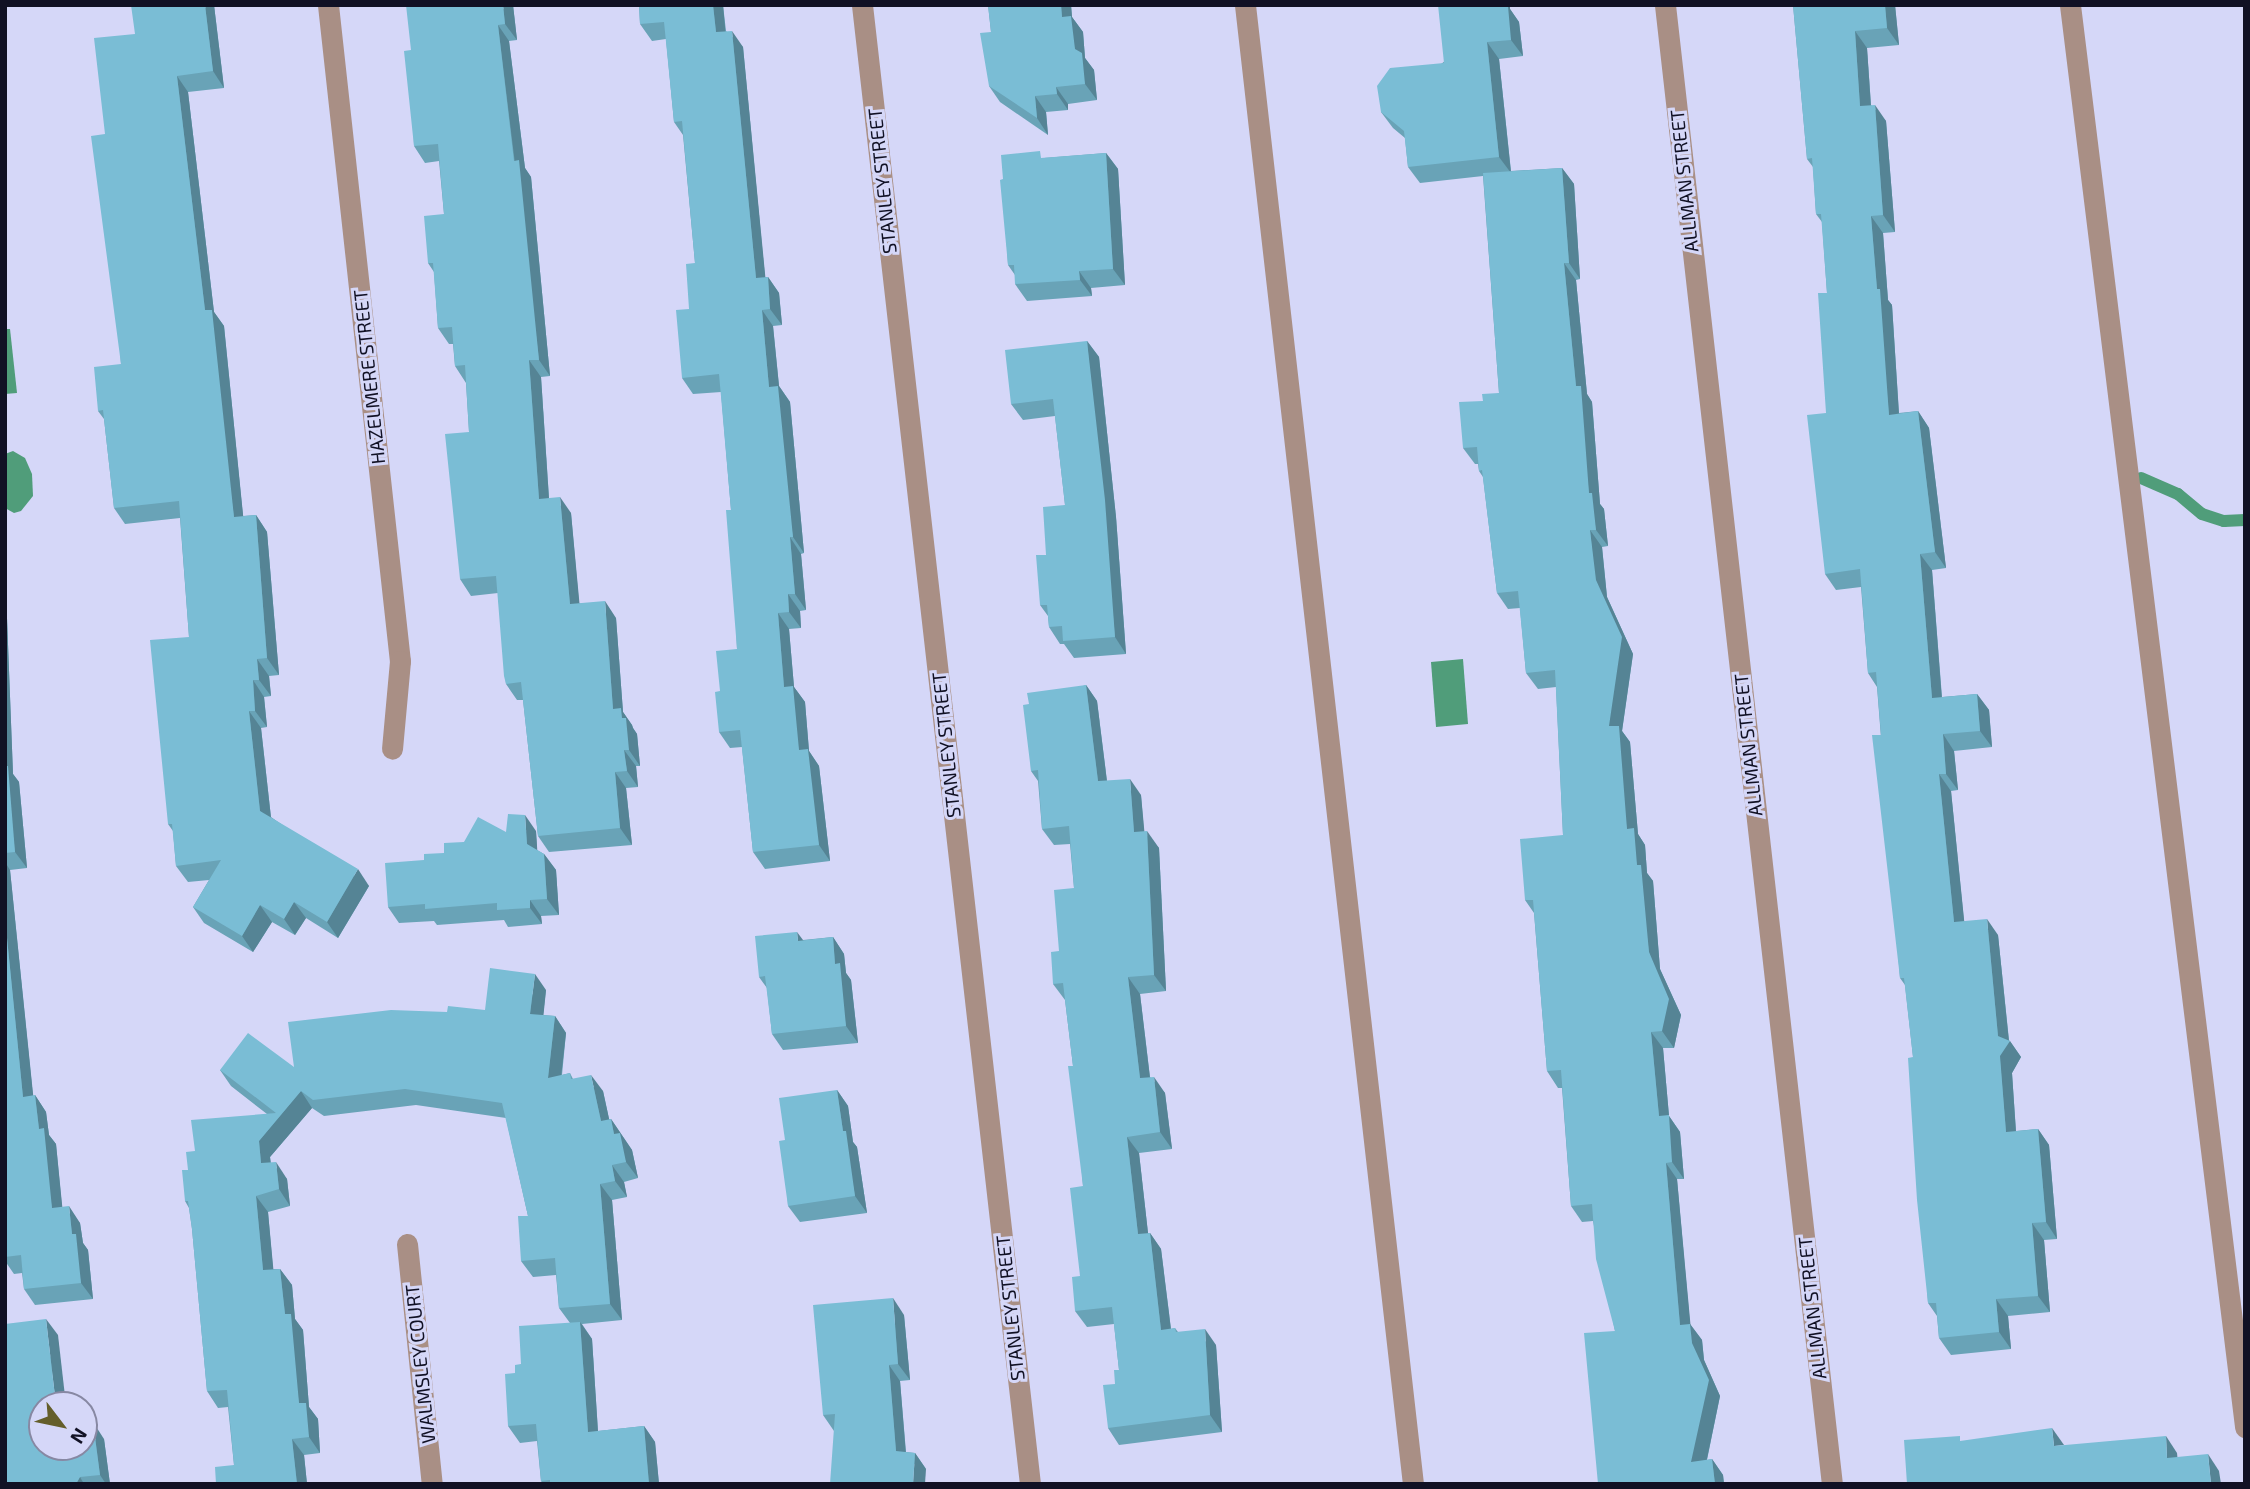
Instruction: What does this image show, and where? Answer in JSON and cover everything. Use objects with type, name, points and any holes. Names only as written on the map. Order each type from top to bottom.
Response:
[{"type":"street","name":"HAZELMERE STREET","points":[[328,5],[400,660],[392,749]]},
{"type":"street","name":"STANLEY STREET","points":[[862,5],[1030,1484]]},
{"type":"street","points":[[1245,5],[1413,1484]]},
{"type":"street","name":"ALLMAN STREET","points":[[1665,5],[1832,1484]]},
{"type":"street","points":[[2070,5],[2245,1427]]},
{"type":"street","name":"WALMSLEY COURT","points":[[407,1244],[432,1484]]},
{"type":"shaded area","points":[[5,329],[10,329],[17,393],[5,394]]},
{"type":"shaded area","points":[[13,451],[25,458],[32,474],[33,496],[21,511],[14,513],[5,508],[5,454]]},
{"type":"shaded area","points":[[1463,659],[1468,724],[1436,727],[1431,662]]},
{"type":"building","points":[[131,5],[205,5],[213,71],[177,76],[205,310],[212,310],[234,517],[256,515],[267,658],[257,659],[259,680],[253,680],[255,711],[249,711],[260,811],[358,869],[327,922],[294,902],[284,919],[260,905],[242,936],[193,907],[221,860],[176,866],[172,824],[168,824],[150,640],[189,637],[179,501],[114,508],[103,410],[98,411],[94,367],[121,364],[91,136],[105,134],[94,38],[135,34]]},
{"type":"building","points":[[406,5],[503,5],[505,24],[498,25],[514,161],[519,160],[539,360],[529,360],[539,499],[560,497],[570,604],[605,601],[613,709],[621,708],[622,718],[626,718],[629,750],[624,750],[627,771],[615,772],[620,828],[538,836],[521,682],[506,684],[504,676],[496,576],[460,579],[445,434],[469,432],[465,365],[455,366],[452,327],[438,328],[433,263],[428,263],[424,216],[444,214],[438,144],[414,146],[404,51],[411,50]]},
{"type":"building","points":[[639,5],[713,5],[716,32],[732,31],[756,278],[768,277],[770,309],[762,310],[769,387],[778,386],[793,537],[790,537],[795,594],[788,594],[789,612],[778,613],[784,687],[793,686],[799,750],[808,749],[819,845],[753,852],[740,730],[719,732],[715,692],[720,691],[716,651],[737,649],[726,510],[731,510],[719,374],[682,378],[676,310],[689,309],[686,264],[695,263],[682,121],[674,122],[664,22],[640,24]]},
{"type":"building","points":[[988,5],[1061,5],[1062,17],[1071,16],[1075,49],[1082,53],[1085,84],[1056,87],[1057,94],[1035,96],[1037,118],[989,86],[980,33],[991,32]]},
{"type":"building","points":[[1438,5],[1508,6],[1511,40],[1487,42],[1499,157],[1408,167],[1404,131],[1381,112],[1377,86],[1390,68],[1444,63]]},
{"type":"building","points":[[1793,5],[1885,5],[1887,28],[1855,31],[1860,106],[1875,105],[1883,215],[1871,216],[1877,289],[1880,289],[1889,415],[1918,411],[1935,552],[1920,554],[1932,698],[1977,694],[1980,731],[1943,734],[1946,774],[1939,774],[1954,922],[1987,919],[1998,1036],[2010,1041],[2000,1056],[2006,1132],[2038,1129],[2046,1222],[2032,1223],[2038,1296],[1996,1299],[1999,1332],[1939,1338],[1936,1303],[1928,1303],[1917,1200],[1908,1058],[1913,1057],[1904,978],[1900,978],[1872,735],[1881,735],[1876,672],[1868,673],[1860,569],[1825,574],[1807,415],[1826,413],[1818,293],[1827,293],[1821,214],[1816,214],[1812,158],[1807,159]]},
{"type":"building","points":[[1040,151],[1041,158],[1106,153],[1113,269],[1079,271],[1080,280],[1015,284],[1014,265],[1008,265],[1000,180],[1003,179],[1001,155]]},
{"type":"building","points":[[1562,168],[1569,263],[1564,263],[1576,386],[1581,386],[1589,493],[1592,493],[1596,530],[1590,530],[1596,580],[1622,637],[1609,726],[1619,726],[1627,829],[1634,828],[1637,865],[1641,865],[1649,952],[1669,999],[1662,1031],[1651,1032],[1659,1116],[1669,1115],[1672,1162],[1666,1163],[1680,1325],[1690,1324],[1692,1343],[1709,1380],[1691,1462],[1712,1459],[1715,1484],[1598,1484],[1584,1333],[1615,1331],[1596,1259],[1592,1204],[1571,1206],[1561,1070],[1547,1071],[1533,900],[1525,900],[1520,839],[1563,835],[1555,670],[1526,673],[1518,591],[1497,593],[1477,447],[1463,448],[1459,402],[1483,401],[1482,394],[1499,393],[1483,173]]},
{"type":"building","points":[[1087,341],[1105,500],[1115,637],[1063,641],[1062,626],[1049,627],[1047,605],[1040,605],[1036,555],[1046,555],[1043,507],[1065,505],[1053,399],[1011,404],[1005,350]]},
{"type":"building","points":[[1086,685],[1098,781],[1130,779],[1134,832],[1147,831],[1154,975],[1128,977],[1140,1078],[1154,1077],[1160,1132],[1127,1137],[1138,1234],[1150,1233],[1161,1330],[1175,1328],[1176,1332],[1205,1329],[1210,1415],[1108,1428],[1103,1385],[1115,1384],[1114,1370],[1119,1370],[1112,1307],[1075,1311],[1072,1277],[1080,1276],[1070,1188],[1083,1186],[1068,1066],[1073,1066],[1063,983],[1053,984],[1051,952],[1059,951],[1054,890],[1074,888],[1069,826],[1042,829],[1038,770],[1031,771],[1023,705],[1029,704],[1027,693]]},
{"type":"building","points":[[5,766],[8,766],[15,852],[5,853]]},
{"type":"building","points":[[508,814],[525,815],[527,844],[544,854],[547,899],[530,900],[530,908],[497,910],[497,903],[425,909],[425,904],[388,907],[385,863],[424,860],[424,854],[444,853],[444,843],[464,842],[478,817],[506,832]]},
{"type":"building","points":[[5,918],[23,1097],[35,1095],[39,1129],[44,1128],[52,1208],[69,1206],[72,1234],[76,1234],[81,1283],[24,1289],[21,1255],[5,1257]]},
{"type":"building","points":[[797,932],[798,941],[833,937],[835,964],[840,963],[846,1026],[772,1034],[765,976],[759,977],[755,936]]},
{"type":"building","points":[[490,968],[535,974],[530,1014],[555,1016],[548,1078],[570,1073],[571,1079],[591,1075],[601,1121],[611,1119],[614,1134],[620,1133],[626,1162],[612,1165],[615,1181],[600,1184],[610,1304],[559,1308],[555,1258],[521,1261],[518,1216],[528,1216],[502,1103],[405,1089],[313,1100],[301,1091],[259,1141],[261,1163],[276,1162],[279,1189],[256,1196],[263,1270],[280,1269],[285,1314],[291,1314],[299,1403],[306,1403],[309,1437],[292,1439],[297,1484],[216,1484],[215,1467],[234,1465],[227,1390],[207,1391],[192,1229],[188,1201],[185,1201],[182,1170],[188,1170],[186,1152],[195,1151],[191,1120],[276,1113],[220,1070],[248,1033],[294,1067],[288,1022],[391,1010],[447,1012],[448,1006],[485,1010]]},
{"type":"building","points":[[837,1090],[855,1196],[788,1206],[779,1141],[785,1140],[779,1098]]},
{"type":"building","points":[[893,1298],[898,1364],[889,1365],[896,1451],[915,1453],[913,1484],[830,1484],[835,1414],[823,1415],[813,1305]]},
{"type":"building","points":[[46,1319],[54,1391],[28,1391],[28,1461],[98,1460],[100,1475],[80,1477],[76,1484],[5,1484],[5,1324]]},
{"type":"building","points":[[580,1322],[588,1432],[644,1426],[649,1484],[550,1484],[550,1480],[541,1481],[536,1424],[508,1426],[505,1374],[515,1373],[515,1365],[521,1364],[519,1326]]},
{"type":"building","points":[[2052,1428],[2054,1446],[2166,1436],[2167,1458],[2208,1454],[2211,1484],[1907,1484],[1904,1440],[1960,1436],[1960,1441]]},
{"type":"waterway","points":[[2141,478],[2178,494],[2202,514],[2224,521],[2245,520]]}]
